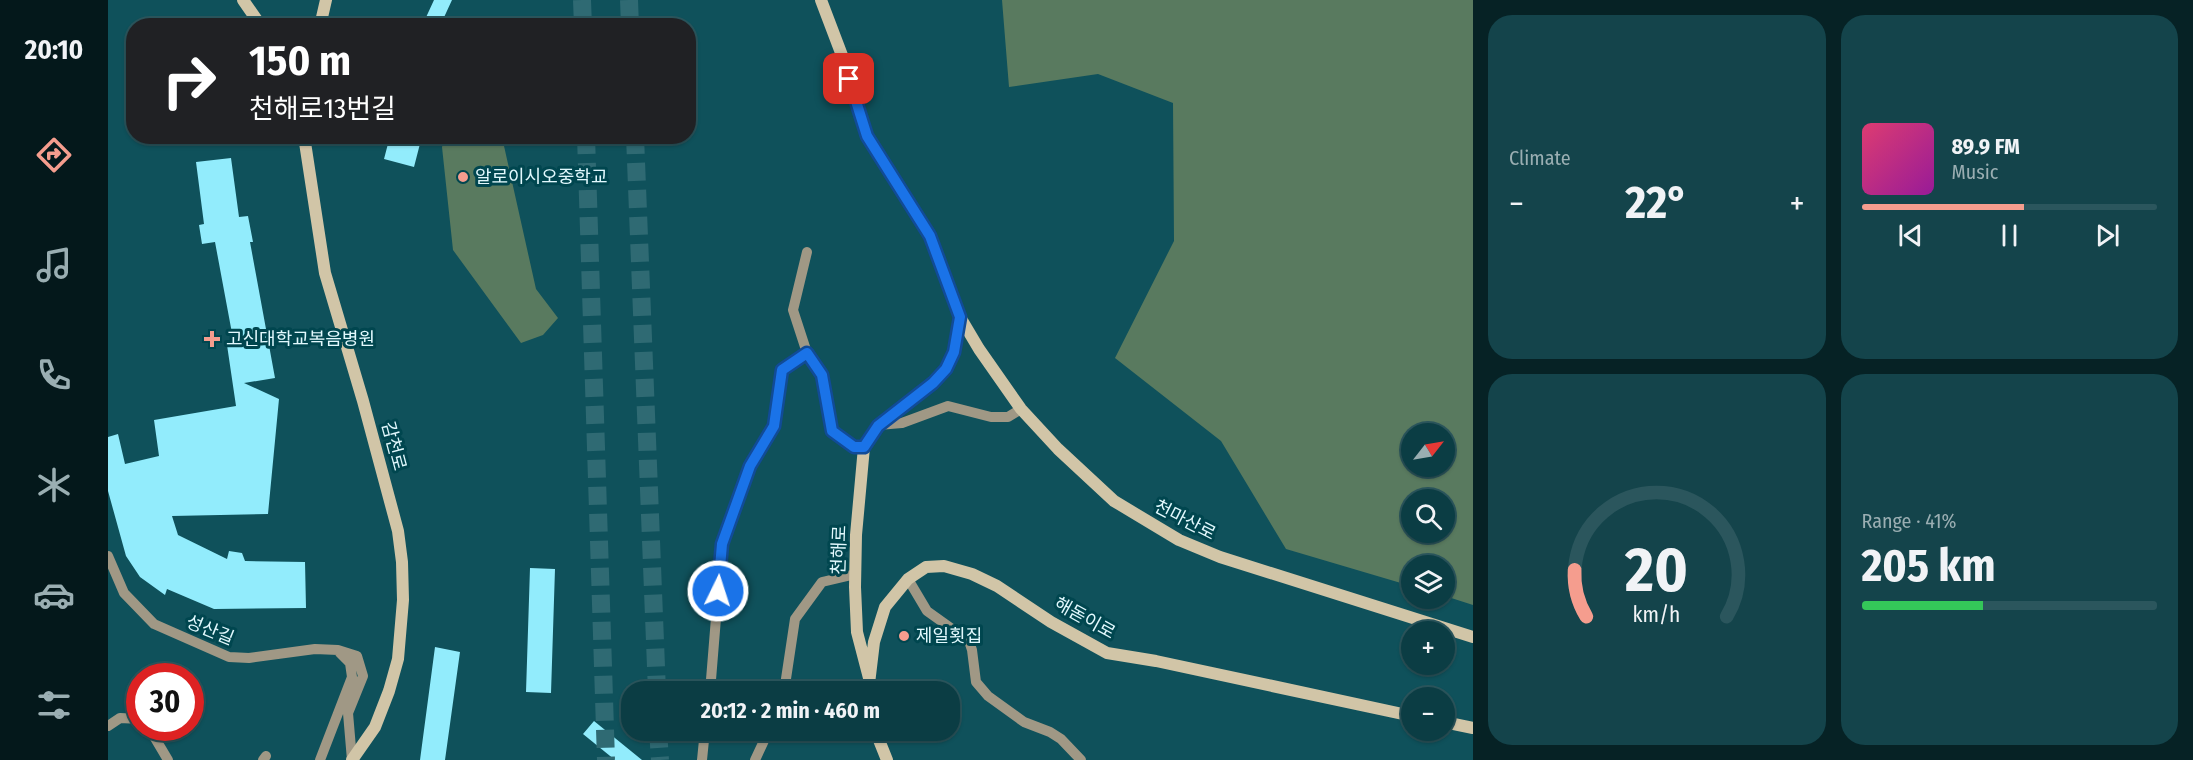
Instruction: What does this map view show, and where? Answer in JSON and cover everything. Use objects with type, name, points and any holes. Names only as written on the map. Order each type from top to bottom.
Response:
[{"type":"main road","points":[[243,0],[255,18]]},
{"type":"main road","points":[[322,18],[326,0]]},
{"type":"main road","points":[[821,0],[843,58],[867,136],[930,236],[960,317]]},
{"type":"main road","name":"감천로","points":[[305,144],[325,273],[398,531],[402,562],[403,600],[398,658],[375,727],[352,760]]},
{"type":"main road","name":"천마산로","points":[[960,317],[979,349],[1022,409],[1058,449],[1114,501],[1179,540],[1230,561],[1473,637]]},
{"type":"main road","name":"천해로","points":[[869,678],[856,632],[856,536],[864,447],[878,426],[933,383],[946,369],[954,352],[960,317]]},
{"type":"main road","name":"해돋이로","points":[[869,681],[874,642],[885,607],[908,579],[926,567],[944,566],[972,574],[997,586],[1051,622],[1107,653],[1156,661],[1401,714]]},
{"type":"main road","points":[[1455,725],[1473,728]]},
{"type":"main road","points":[[879,741],[887,760]]},
{"type":"street","points":[[807,252],[793,310],[807,353],[822,375],[832,431],[854,447],[864,447]]},
{"type":"street","points":[[711,681],[722,544],[750,466],[774,426],[782,370],[807,353]]},
{"type":"street","points":[[878,426],[902,423],[948,406],[1000,417],[1008,417],[1022,409]]},
{"type":"street","name":"성산길","points":[[108,556],[124,593],[154,624],[229,657],[249,658],[315,649],[338,650]]},
{"type":"street","points":[[786,681],[795,619],[822,582],[856,574]]},
{"type":"street","points":[[908,579],[927,611],[969,641],[976,682],[988,696],[1024,722],[1061,739],[1081,760]]},
{"type":"street","points":[[338,650],[357,656],[363,676],[348,713],[352,760]]},
{"type":"street","points":[[320,760],[352,677],[350,663],[338,650]]},
{"type":"street","points":[[108,726],[126,717]]},
{"type":"street","points":[[157,741],[168,760]]},
{"type":"street","points":[[702,760],[704,741]]},
{"type":"street","points":[[755,760],[763,741]]},
{"type":"green space","points":[[1002,0],[1473,0],[1473,605],[1455,599],[1455,555],[1401,555],[1401,583],[1286,549],[1221,441],[1115,358],[1174,241],[1173,103],[1098,74],[1009,87]]},
{"type":"green space","points":[[443,144],[504,144],[536,289],[558,318],[543,335],[521,343],[453,250]]},
{"type":"building","points":[[434,0],[452,0],[444,18],[426,18]]},
{"type":"building","points":[[388,144],[420,144],[414,167],[384,159]]},
{"type":"building","points":[[231,158],[239,217],[248,216],[253,242],[250,242],[275,378],[244,383],[279,399],[268,514],[172,516],[178,535],[227,559],[229,551],[242,553],[245,561],[305,562],[306,608],[214,609],[167,589],[165,595],[140,577],[126,556],[108,491],[108,437],[118,434],[125,464],[159,456],[154,420],[236,406],[227,345],[234,344],[215,242],[202,244],[199,225],[204,224],[196,162]]},
{"type":"building","points":[[530,568],[555,569],[551,693],[526,692]]},
{"type":"building","points":[[435,647],[460,652],[445,760],[420,760]]},
{"type":"building","points":[[594,721],[642,760],[615,760],[583,734]]},
{"type":"tunnel","points":[[582,0],[583,18]]},
{"type":"tunnel","points":[[629,0],[630,18]]},
{"type":"tunnel","points":[[586,144],[606,760]]},
{"type":"tunnel","points":[[635,144],[657,681]]},
{"type":"tunnel","points":[[659,741],[660,760]]},
{"type":"place","name":"알로이시오중학교","points":[[463,177]]},
{"type":"place","name":"고신대학교복음병원","points":[[212,339]]},
{"type":"place","name":"제일횟집","points":[[904,636]]},
{"type":"route","points":[[718,591],[722,544],[750,466],[774,426],[782,370],[807,353],[822,375],[832,431],[854,447],[864,447],[878,426],[933,383],[946,369],[954,352],[960,317],[930,236],[867,136],[849,79]]}]
